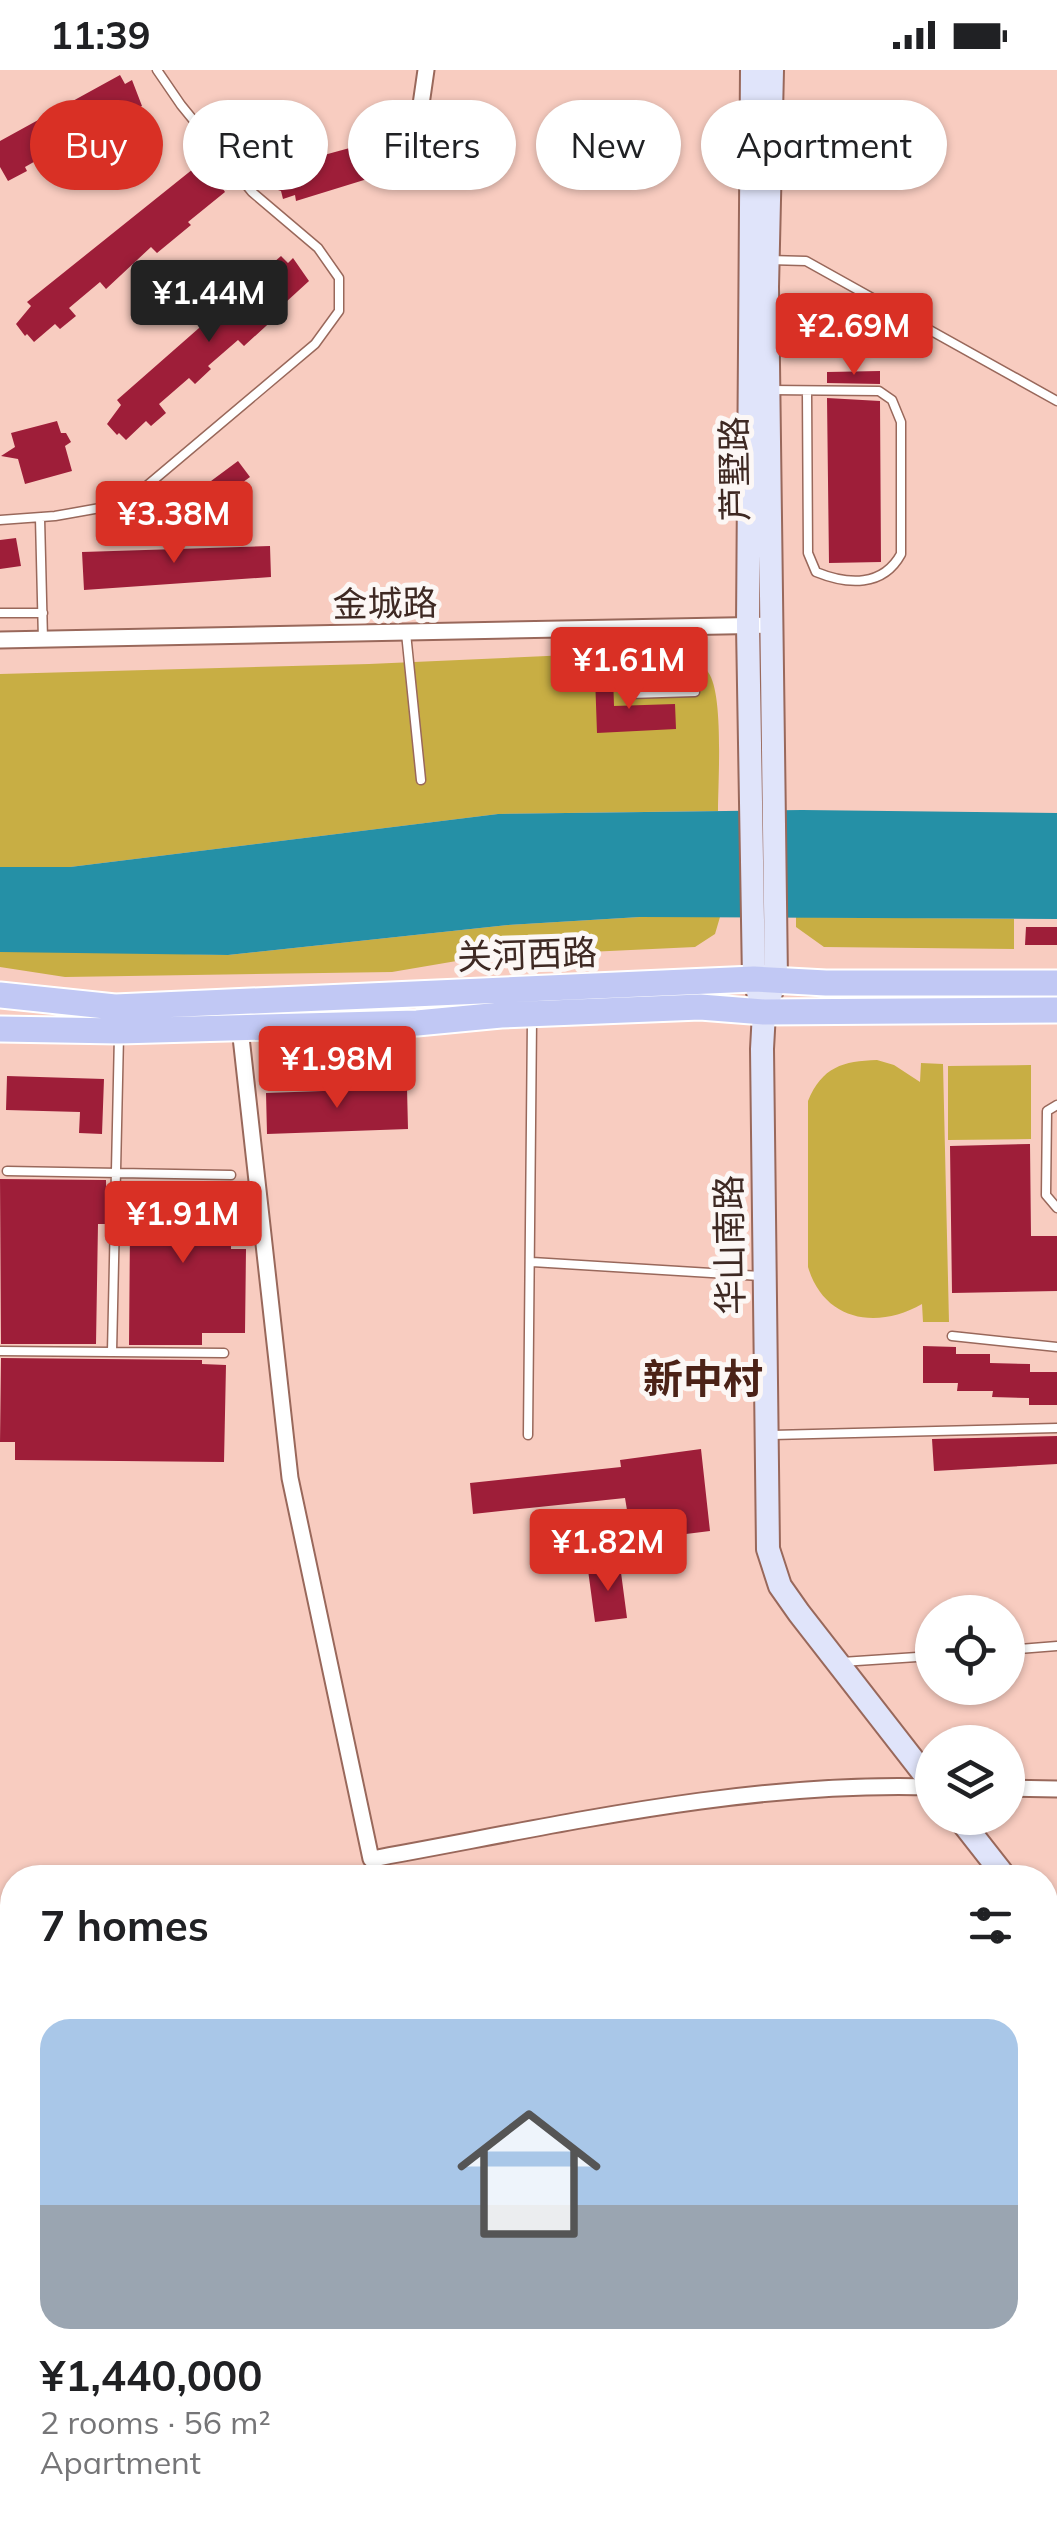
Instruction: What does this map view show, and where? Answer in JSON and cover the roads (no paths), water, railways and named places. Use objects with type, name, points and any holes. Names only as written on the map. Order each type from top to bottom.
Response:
[{"type":"main road","name":"芦墅路","points":[[752,70],[768,390],[760,625]]},
{"type":"main road","name":"芦墅路","points":[[765,979],[759,259],[772,70]]},
{"type":"main road","name":"关河西路","points":[[0,995],[115,1007],[765,979],[1057,983]]},
{"type":"main road","points":[[764,1012],[765,979]]},
{"type":"main road","name":"关河西路","points":[[0,1029],[240,1028],[700,1006],[764,1012],[1057,1010]]},
{"type":"main road","name":"华山南路","points":[[764,1012],[768,1549],[780,1586],[915,1763]]},
{"type":"main road","points":[[972,1835],[996,1865]]},
{"type":"street","points":[[422,100],[426,70]]},
{"type":"street","name":"金城路","points":[[0,640],[760,625]]},
{"type":"street","points":[[240,1028],[290,1478],[370,1859],[661,1806],[864,1785],[915,1785]]},
{"type":"street","points":[[1025,1788],[1057,1789]]},
{"type":"lane","points":[[0,520],[100,508],[143,489],[314,344],[339,311],[339,278],[318,248],[252,192],[181,106],[157,70]]},
{"type":"lane","points":[[759,259],[806,261],[1057,401]]},
{"type":"lane","points":[[768,390],[879,391],[892,400],[901,422],[901,554],[892,571],[875,579],[834,579],[816,572],[808,553],[807,392]]},
{"type":"lane","points":[[40,518],[44,640]]},
{"type":"lane","points":[[0,613],[44,612]]},
{"type":"lane","points":[[626,628],[629,694],[696,692]]},
{"type":"lane","points":[[406,632],[421,780]]},
{"type":"lane","points":[[528,1435],[532,1014]]},
{"type":"lane","points":[[112,1352],[119,1030]]},
{"type":"lane","points":[[1057,1105],[1047,1111],[1046,1161],[1046,1195],[1057,1208]]},
{"type":"lane","points":[[7,1171],[231,1175]]},
{"type":"lane","points":[[532,1262],[764,1276]]},
{"type":"lane","points":[[952,1336],[1057,1347]]},
{"type":"lane","points":[[0,1351],[224,1353]]},
{"type":"lane","points":[[766,1435],[1057,1428]]},
{"type":"lane","points":[[1025,1649],[1057,1646]]},
{"type":"lane","points":[[838,1663],[915,1657]]},
{"type":"water","points":[[802,810],[1057,813],[1057,919],[640,917],[508,925],[228,955],[0,952],[0,867],[70,867],[498,814]]},
{"type":"district","name":"新中村","points":[[703,1378]]}]
